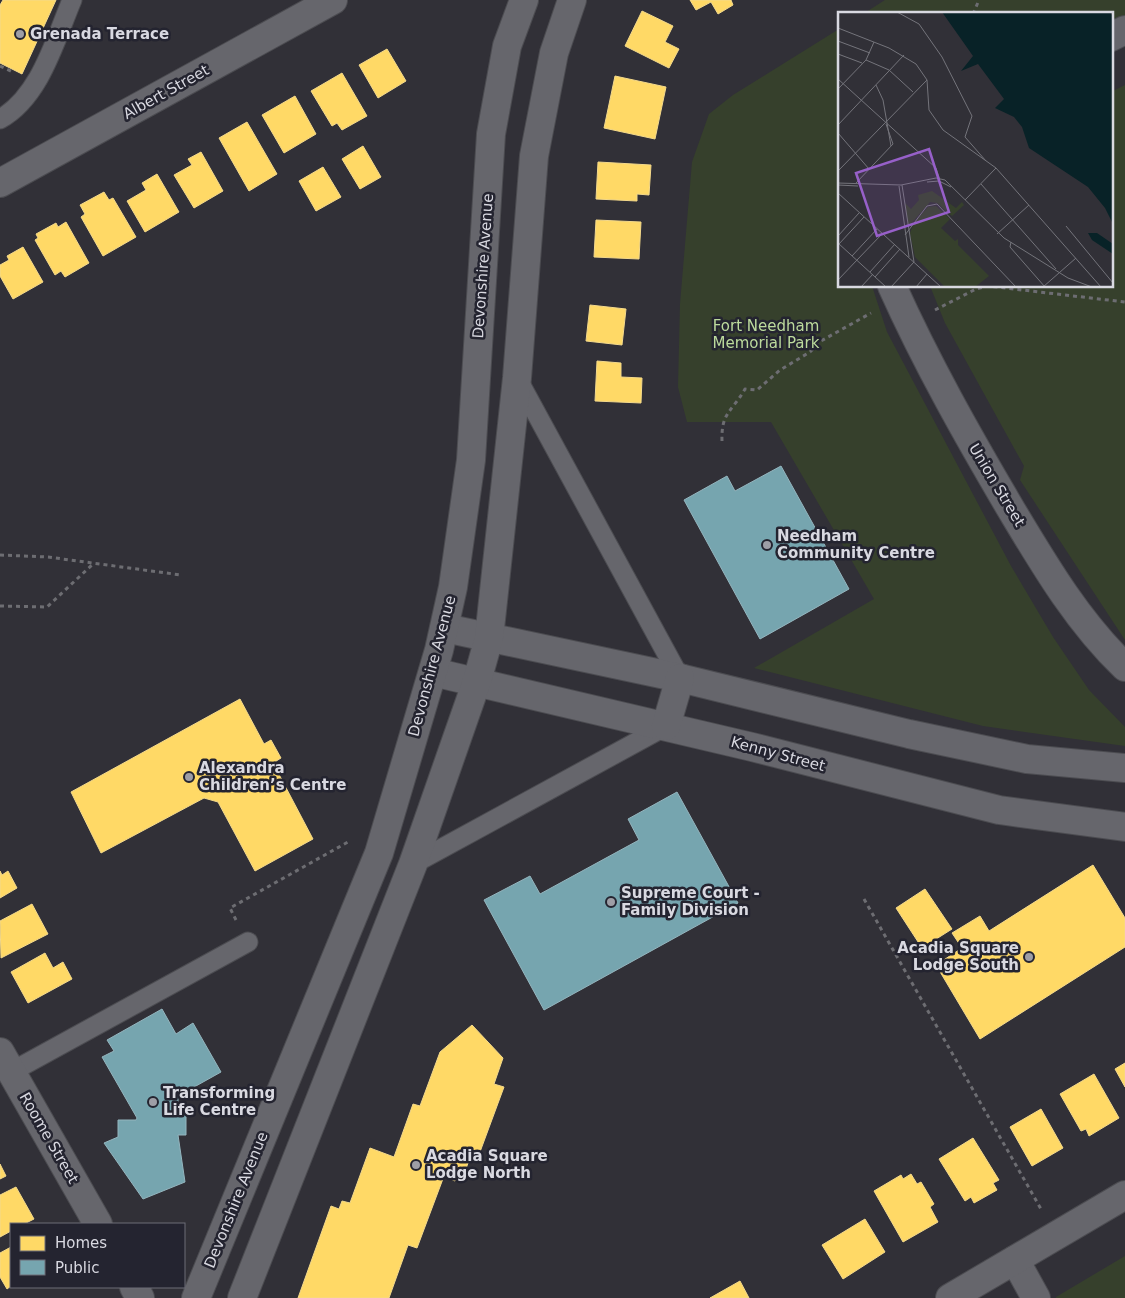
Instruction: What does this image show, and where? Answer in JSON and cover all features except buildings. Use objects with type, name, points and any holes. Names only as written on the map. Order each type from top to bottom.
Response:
[{"type":"street","name":"Albert Street","points":[[0,183],[333,0]]},
{"type":"street","name":"Devonshire Avenue","points":[[196,1298],[379,853],[445,628],[453,587],[471,460],[491,134],[507,46],[524,0]]},
{"type":"street","points":[[242,1298],[413,864],[489,638],[517,378],[534,156],[554,53],[571,0]]},
{"type":"street","points":[[1112,36],[1125,30]]},
{"type":"street","name":"Union Street","points":[[895,292],[973,446],[1051,576],[1100,644],[1125,667]]},
{"type":"street","points":[[445,628],[680,678],[909,734],[1026,759],[1125,768]]},
{"type":"street","name":"Kenny Street","points":[[433,672],[666,726],[999,810],[1125,826]]},
{"type":"street","points":[[666,726],[680,678]]},
{"type":"street","name":"Roome Street","points":[[4,1068],[97,1223]]},
{"type":"street","points":[[950,1298],[1124,1198]]},
{"type":"street","points":[[1014,1260],[1036,1298]]},
{"type":"lane","points":[[0,119],[23,102],[34,88],[72,0]]},
{"type":"lane","points":[[517,378],[680,678]]},
{"type":"lane","points":[[413,864],[666,726]]},
{"type":"lane","points":[[4,1068],[248,942]]},
{"type":"path","points":[[973,12],[979,0]]},
{"type":"path","points":[[910,324],[961,296],[983,288]]},
{"type":"path","points":[[1005,288],[1125,302]]},
{"type":"path","points":[[722,441],[724,417],[745,389],[757,390],[780,370],[810,352],[821,341],[895,292]]},
{"type":"path","points":[[0,555],[48,557],[94,562],[181,575]]},
{"type":"path","points":[[0,606],[47,607],[94,562]]},
{"type":"path","points":[[248,942],[230,908],[348,842],[379,853]]},
{"type":"path","points":[[864,899],[1056,1236]]},
{"type":"green space","points":[[885,0],[1125,0],[1125,18],[1112,25],[1112,12],[866,12]]},
{"type":"green space","name":"Fort Needham Memorial Park","points":[[838,30],[838,288],[873,288],[887,332],[1011,566],[1053,637],[1089,690],[1125,727],[1125,746],[983,726],[754,668],[874,599],[771,422],[687,422],[678,387],[680,304],[692,162],[709,114],[733,95]]},
{"type":"green space","points":[[1125,85],[1125,640],[1020,480],[1024,466],[945,323],[931,288],[1112,288],[1112,92]]},
{"type":"green space","points":[[1125,1256],[1125,1298],[1056,1298],[1056,1297]]},
{"type":"place","name":"Grenada Terrace","points":[[20,34]]},
{"type":"place","name":"Needham Community Centre","points":[[767,545]]},
{"type":"place","name":"Alexandra Children’s Centre","points":[[189,777]]},
{"type":"place","name":"Supreme Court - Family Division","points":[[611,902]]},
{"type":"place","name":"Acadia Square Lodge South","points":[[1029,957]]},
{"type":"place","name":"Transforming Life Centre","points":[[153,1102]]},
{"type":"place","name":"Acadia Square Lodge North","points":[[416,1165]]}]
